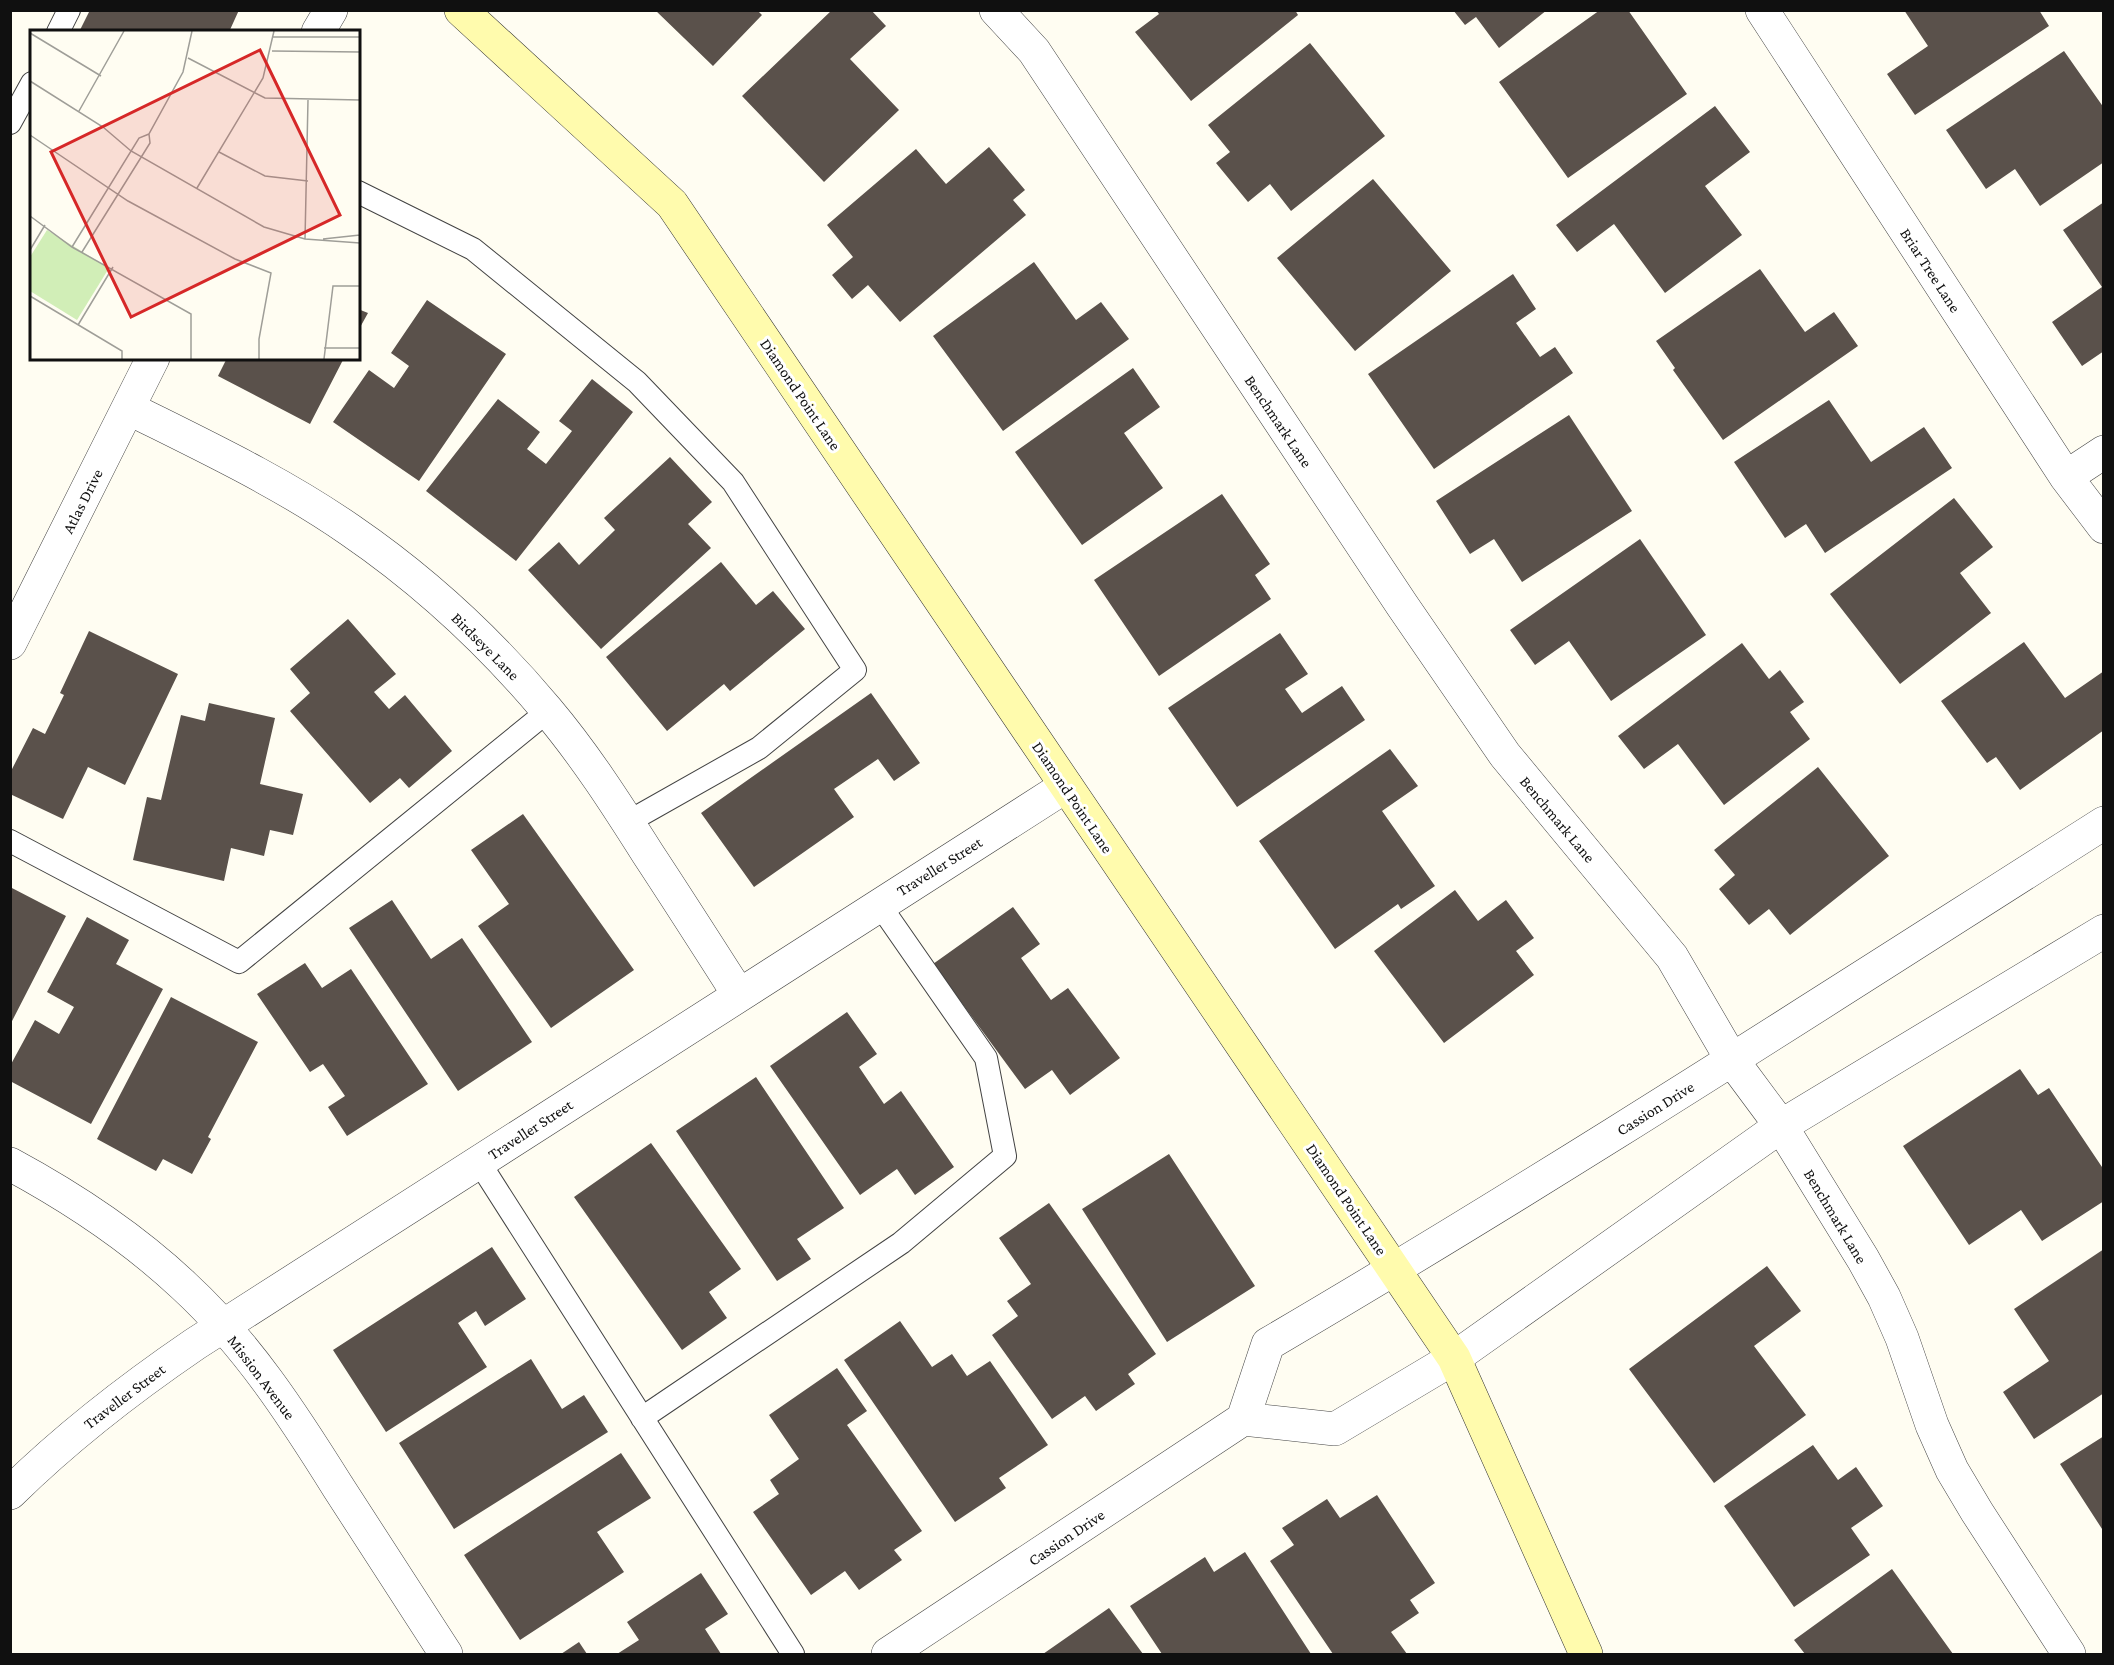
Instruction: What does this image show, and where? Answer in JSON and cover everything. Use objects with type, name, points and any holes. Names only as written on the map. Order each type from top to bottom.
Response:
[{"type":"street","points":[[319,30],[331,10]]},
{"type":"street","name":"Diamond Point Lane","points":[[461,10],[672,204],[1454,1358],[1586,1654]]},
{"type":"street","name":"Benchmark Lane","points":[[996,10],[1034,51],[1402,605],[1505,755],[1672,957],[1732,1060],[1781,1126],[1863,1259],[1884,1297],[1902,1338],[1932,1425],[1952,1470],[2069,1654]]},
{"type":"street","name":"Briar Tree Lane","points":[[1761,10],[2066,477],[2103,527]]},
{"type":"street","name":"Atlas Drive","points":[[10,644],[152,360]]},
{"type":"street","name":"Birdseye Lane","points":[[128,408],[235,462],[350,530],[404,570],[503,660],[548,711],[584,757],[739,995]]},
{"type":"street","points":[[2066,477],[2103,452]]},
{"type":"street","name":"Traveller Street","points":[[10,1493],[39,1464],[89,1421],[141,1381],[223,1326],[1066,786]]},
{"type":"street","name":"Cassion Drive","points":[[888,1654],[1243,1419],[1268,1344],[1395,1270],[1732,1060],[2103,823]]},
{"type":"street","points":[[1243,1419],[1335,1429],[1454,1358],[1781,1126],[2103,932]]},
{"type":"street","name":"Mission Avenue","points":[[10,1164],[56,1189],[101,1218],[145,1251],[186,1287],[223,1326],[296,1421],[446,1654]]},
{"type":"lane","points":[[59,30],[69,10]]},
{"type":"lane","points":[[10,123],[30,87]]},
{"type":"lane","points":[[360,193],[474,249],[638,382],[733,482],[855,670],[759,748],[628,822]]},
{"type":"lane","points":[[10,841],[239,962],[548,711]]},
{"type":"lane","points":[[642,1418],[901,1243],[1005,1156],[986,1058],[879,904]]},
{"type":"lane","points":[[479,1162],[793,1654]]},
{"type":"building","points":[[90,10],[239,10],[230,30],[80,30]]},
{"type":"building","points":[[655,10],[757,10],[762,15],[713,66]]},
{"type":"building","points":[[832,10],[871,10],[886,26],[850,59],[899,110],[824,182],[742,96]]},
{"type":"building","points":[[1156,10],[1295,10],[1298,15],[1191,101],[1135,32],[1159,14]]},
{"type":"building","points":[[1453,10],[1547,10],[1499,48],[1476,17],[1465,25]]},
{"type":"building","points":[[1600,10],[1628,10],[1687,94],[1568,178],[1499,82]]},
{"type":"building","points":[[1904,10],[2039,10],[2049,26],[1915,115],[1887,74],[1928,46]]},
{"type":"building","points":[[1310,43],[1385,136],[1291,211],[1270,184],[1248,202],[1216,163],[1230,152],[1208,125]]},
{"type":"building","points":[[2064,51],[2104,108],[2104,162],[2040,206],[2015,169],[1986,189],[1946,130]]},
{"type":"building","points":[[1715,106],[1750,152],[1705,186],[1742,235],[1665,293],[1614,224],[1577,252],[1556,225]]},
{"type":"building","points":[[989,147],[1025,190],[1013,200],[1026,215],[900,322],[868,285],[852,299],[832,275],[853,257],[827,225],[916,149],[946,184]]},
{"type":"building","points":[[1373,179],[1451,271],[1355,351],[1277,258]]},
{"type":"building","points":[[2104,202],[2104,351],[2082,366],[2052,322],[2102,287],[2063,230]]},
{"type":"building","points":[[1034,262],[1076,320],[1101,302],[1129,339],[1003,431],[933,336]]},
{"type":"building","points":[[1760,269],[1805,332],[1834,312],[1858,346],[1723,440],[1673,370],[1675,368],[1656,341]]},
{"type":"building","points":[[1513,274],[1536,309],[1516,323],[1540,357],[1555,347],[1573,373],[1434,469],[1368,374]]},
{"type":"building","points":[[427,300],[506,354],[419,481],[333,422],[369,370],[394,388],[409,366],[391,353]]},
{"type":"building","points":[[360,310],[368,313],[360,327]]},
{"type":"building","points":[[226,360],[343,360],[310,424],[218,376]]},
{"type":"building","points":[[1133,368],[1160,407],[1124,433],[1163,488],[1082,545],[1015,452]]},
{"type":"building","points":[[592,379],[633,412],[516,561],[426,491],[498,399],[540,432],[527,449],[546,464],[572,431],[559,421]]},
{"type":"building","points":[[1829,400],[1871,462],[1924,427],[1952,468],[1825,553],[1806,524],[1785,538],[1734,462]]},
{"type":"building","points":[[1569,415],[1632,511],[1522,582],[1494,539],[1470,554],[1436,501]]},
{"type":"building","points":[[670,457],[712,502],[688,524],[711,548],[601,649],[528,570],[559,542],[579,565],[615,530],[604,518]]},
{"type":"building","points":[[1222,494],[1270,564],[1255,575],[1271,599],[1159,676],[1094,580]]},
{"type":"building","points":[[1954,498],[1993,547],[1960,573],[1991,613],[1900,684],[1830,594]]},
{"type":"building","points":[[1640,539],[1706,635],[1611,701],[1569,641],[1535,665],[1510,630]]},
{"type":"building","points":[[721,562],[756,605],[773,591],[805,629],[730,691],[724,684],[667,731],[606,657]]},
{"type":"building","points":[[348,619],[396,674],[374,692],[389,709],[405,695],[452,751],[409,788],[400,778],[370,803],[290,711],[310,693],[290,669]]},
{"type":"building","points":[[89,631],[178,674],[125,785],[88,767],[63,819],[10,794],[10,773],[33,728],[45,734],[64,695],[60,693]]},
{"type":"building","points":[[1280,633],[1308,674],[1285,689],[1302,713],[1342,686],[1365,720],[1237,807],[1168,708]]},
{"type":"building","points":[[2024,642],[2065,698],[2104,671],[2104,730],[2020,790],[1996,757],[1987,763],[1941,701]]},
{"type":"building","points":[[1742,643],[1769,679],[1780,670],[1804,702],[1790,712],[1810,739],[1724,805],[1678,744],[1644,769],[1618,736]]},
{"type":"building","points":[[871,693],[920,763],[894,781],[878,759],[834,789],[854,817],[754,887],[701,813]]},
{"type":"building","points":[[209,703],[275,718],[260,784],[303,794],[293,835],[270,830],[264,856],[231,848],[224,881],[133,860],[147,797],[161,800],[181,715],[205,721]]},
{"type":"building","points":[[1390,749],[1418,786],[1382,811],[1435,886],[1401,909],[1398,904],[1335,949],[1259,841]]},
{"type":"building","points":[[1818,767],[1889,856],[1790,935],[1769,909],[1749,925],[1719,889],[1735,875],[1714,850]]},
{"type":"building","points":[[523,814],[634,970],[551,1028],[478,926],[509,904],[471,850]]},
{"type":"building","points":[[10,887],[66,916],[10,1025]]},
{"type":"building","points":[[1455,890],[1478,921],[1506,900],[1534,938],[1516,951],[1534,975],[1444,1043],[1374,951]]},
{"type":"building","points":[[392,900],[431,959],[462,938],[532,1042],[458,1091],[349,928]]},
{"type":"building","points":[[1013,907],[1040,944],[1021,958],[1051,1000],[1068,988],[1120,1058],[1070,1095],[1052,1070],[1025,1089],[933,964]]},
{"type":"building","points":[[87,917],[129,940],[116,964],[163,989],[91,1124],[10,1081],[10,1066],[35,1020],[59,1034],[74,1007],[47,992]]},
{"type":"building","points":[[305,963],[322,988],[351,969],[428,1084],[347,1136],[328,1107],[345,1096],[323,1064],[310,1072],[257,994]]},
{"type":"building","points":[[171,997],[258,1042],[208,1137],[211,1139],[192,1174],[163,1159],[156,1171],[97,1139]]},
{"type":"building","points":[[847,1012],[877,1054],[859,1067],[884,1104],[901,1091],[954,1167],[915,1195],[897,1169],[860,1195],[770,1066]]},
{"type":"building","points":[[2020,1069],[2038,1095],[2049,1088],[2104,1170],[2104,1201],[2042,1241],[2021,1210],[1969,1245],[1903,1146]]},
{"type":"building","points":[[756,1077],[844,1208],[797,1239],[811,1259],[777,1281],[676,1131]]},
{"type":"building","points":[[651,1143],[741,1269],[709,1292],[727,1318],[682,1350],[574,1197]]},
{"type":"building","points":[[1169,1154],[1255,1286],[1167,1342],[1082,1209]]},
{"type":"building","points":[[1049,1203],[1156,1354],[1128,1374],[1135,1384],[1096,1411],[1085,1396],[1052,1419],[992,1335],[1018,1316],[1007,1301],[1031,1284],[999,1238]]},
{"type":"building","points":[[492,1247],[526,1299],[485,1326],[476,1311],[458,1323],[487,1367],[386,1432],[333,1350]]},
{"type":"building","points":[[2104,1249],[2104,1393],[2034,1439],[2003,1392],[2049,1361],[2014,1309]]},
{"type":"building","points":[[1767,1266],[1801,1311],[1754,1346],[1806,1415],[1714,1483],[1629,1369]]},
{"type":"building","points":[[900,1321],[932,1367],[952,1354],[967,1376],[990,1361],[1048,1445],[999,1478],[1006,1488],[955,1522],[844,1360]]},
{"type":"building","points":[[531,1359],[562,1409],[584,1395],[608,1432],[454,1529],[399,1443]]},
{"type":"building","points":[[837,1368],[867,1411],[847,1425],[922,1531],[894,1550],[902,1560],[859,1590],[845,1571],[811,1595],[753,1512],[779,1494],[770,1480],[799,1459],[769,1415]]},
{"type":"building","points":[[2104,1436],[2104,1532],[2060,1464]]},
{"type":"building","points":[[1813,1445],[1838,1480],[1856,1467],[1883,1506],[1851,1528],[1870,1555],[1794,1607],[1724,1506]]},
{"type":"building","points":[[621,1453],[651,1498],[597,1532],[624,1572],[520,1640],[464,1555]]},
{"type":"building","points":[[1377,1495],[1435,1583],[1410,1600],[1419,1613],[1391,1632],[1407,1654],[1333,1654],[1270,1561],[1294,1545],[1282,1528],[1327,1499],[1340,1518]]},
{"type":"building","points":[[1245,1552],[1311,1654],[1162,1654],[1130,1606],[1205,1557],[1214,1572]]},
{"type":"building","points":[[1892,1569],[1953,1654],[1805,1654],[1794,1640]]},
{"type":"building","points":[[701,1573],[728,1614],[705,1629],[721,1654],[617,1654],[639,1640],[627,1622]]},
{"type":"building","points":[[1109,1608],[1143,1654],[1043,1654]]},
{"type":"building","points":[[579,1642],[587,1654],[561,1654]]}]
